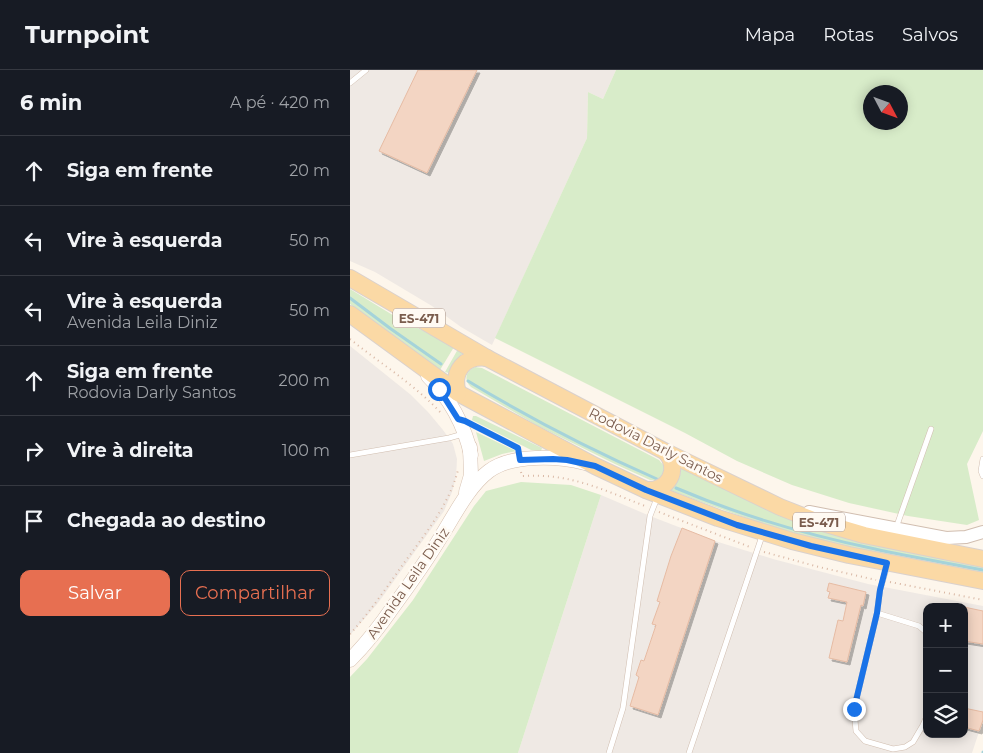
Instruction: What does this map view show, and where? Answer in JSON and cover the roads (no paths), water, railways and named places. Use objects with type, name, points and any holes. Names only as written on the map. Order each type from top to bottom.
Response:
[{"type":"main road","name":"Rodovia Darly Santos","points":[[350,278],[487,358],[666,452],[780,507],[821,523],[864,535],[983,559]]},
{"type":"main road","name":"ES-471","points":[[350,314],[458,393],[595,466],[652,493],[709,515],[763,533],[811,546],[887,563],[983,581]]},
{"type":"main road","points":[[458,393],[456,376],[462,366],[471,360],[482,357],[487,358]]},
{"type":"main road","points":[[409,358],[426,373],[439,389],[464,426]]},
{"type":"main road","name":"Avenida Leila Diniz","points":[[458,393],[471,455],[471,475],[462,502]]},
{"type":"main road","points":[[652,493],[667,483],[670,478],[672,462],[666,452]]},
{"type":"main road","name":"Avenida Leila Diniz","points":[[350,660],[378,628],[428,556],[462,502],[489,471],[507,462],[520,460],[553,459],[595,466]]},
{"type":"street","points":[[780,507],[946,538],[966,537],[983,532]]},
{"type":"lane","points":[[350,83],[366,70]]},
{"type":"lane","points":[[350,455],[449,438],[464,426]]},
{"type":"lane","points":[[896,528],[931,429]]},
{"type":"lane","points":[[983,459],[981,471],[983,476]]},
{"type":"lane","points":[[609,753],[623,708],[652,493]]},
{"type":"lane","points":[[689,753],[763,533]]},
{"type":"lane","points":[[887,563],[854,709],[856,732],[865,741],[893,749],[905,747],[913,742],[923,725]]},
{"type":"lane","points":[[877,613],[919,626],[923,629]]},
{"type":"waterway","points":[[350,298],[441,364]]},
{"type":"waterway","points":[[468,381],[561,433],[657,479]]},
{"type":"waterway","points":[[676,488],[724,507],[799,531],[888,552],[983,570]]}]
